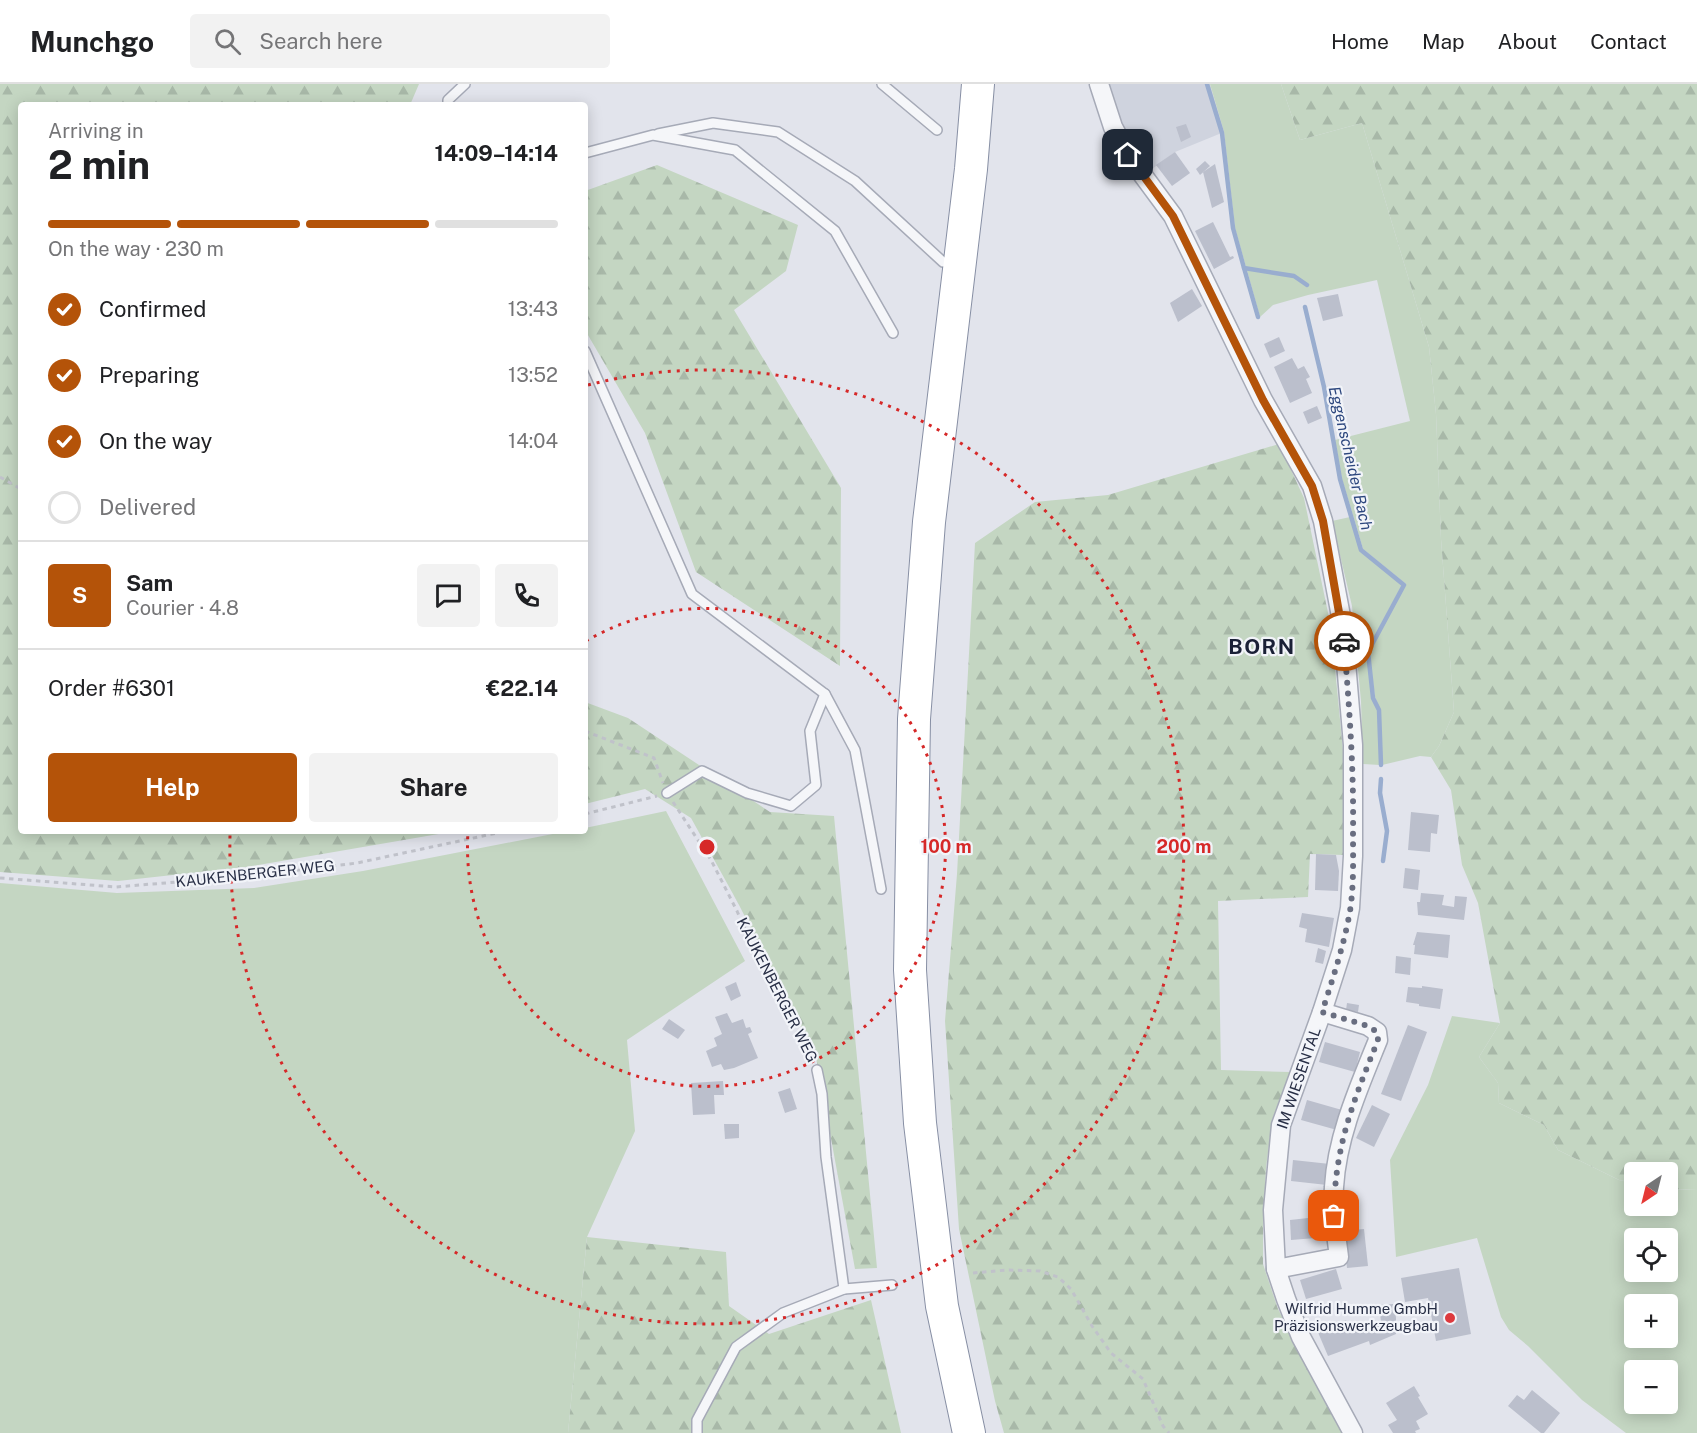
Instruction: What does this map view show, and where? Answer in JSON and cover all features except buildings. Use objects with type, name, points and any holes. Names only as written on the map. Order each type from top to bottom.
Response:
[{"type":"highway","points":[[978,84],[931,725],[928,996],[934,1127],[952,1270],[984,1433]]},
{"type":"highway","points":[[969,1433],[942,1305],[920,1123],[910,970],[914,719],[929,522],[956,381],[992,84]]},
{"type":"street","name":"IM WIESENTAL","points":[[1099,84],[1113,128],[1128,155],[1173,216],[1263,400],[1312,486],[1323,521],[1343,627],[1353,745],[1350,908],[1341,950],[1322,1012],[1281,1125],[1273,1210],[1276,1269],[1301,1337],[1353,1433]]},
{"type":"street","points":[[1276,1269],[1339,1257],[1334,1216],[1336,1166],[1350,1113],[1378,1040],[1377,1032],[1368,1026],[1322,1012]]},
{"type":"lane","points":[[448,102],[465,84]]},
{"type":"lane","points":[[882,84],[937,130]]},
{"type":"lane","points":[[588,152],[653,135],[713,123],[778,132],[855,181],[942,262]]},
{"type":"lane","points":[[653,135],[735,150],[835,231],[893,333]]},
{"type":"lane","points":[[588,358],[692,594],[825,694],[855,750],[881,889]]},
{"type":"lane","points":[[667,793],[702,771],[747,793],[790,806],[816,785],[810,731],[825,694]]},
{"type":"lane","name":"KAUKENBERGER WEG","points":[[817,1070],[822,1095],[826,1157],[844,1289]]},
{"type":"lane","points":[[697,1433],[697,1420],[735,1347],[783,1313],[844,1289],[892,1285]]},
{"type":"path","points":[[0,477],[18,487]]},
{"type":"path","name":"KAUKENBERGER WEG","points":[[588,732],[654,758],[667,793],[711,860],[755,952],[798,1033],[808,1046],[817,1070]]},
{"type":"path","points":[[588,813],[667,793]]},
{"type":"path","name":"KAUKENBERGER WEG","points":[[0,878],[116,886],[250,876],[357,863],[492,834]]},
{"type":"path","points":[[973,1273],[1007,1270],[1040,1271],[1058,1277],[1071,1289],[1092,1326],[1111,1353],[1143,1379],[1163,1426],[1169,1433]]},
{"type":"shaded area","points":[[1107,84],[1210,84],[1224,132],[1175,152],[1148,172],[1134,150],[1114,109]]},
{"type":"green space","points":[[0,84],[419,84],[411,102],[18,102],[18,834],[438,834],[246,867],[118,881],[0,872]]},
{"type":"green space","points":[[1210,84],[1281,84],[1300,140],[1362,123],[1429,347],[1436,414],[1441,539],[1454,712],[1439,746],[1431,757],[1420,756],[1382,765],[1380,710],[1375,697],[1369,652],[1406,584],[1363,549],[1342,479],[1335,440],[1410,421],[1377,280],[1273,305],[1260,317],[1235,228],[1224,132]]},
{"type":"green space","points":[[1281,84],[1697,84],[1697,1190],[1678,1189],[1678,1162],[1624,1162],[1624,1181],[1558,1150],[1544,1125],[1499,1103],[1498,1083],[1479,1057],[1500,1023],[1478,903],[1462,865],[1451,790],[1431,757],[1439,746],[1454,712],[1441,539],[1436,414],[1429,347],[1362,123],[1300,140]]},
{"type":"green space","points":[[657,165],[798,225],[786,271],[734,310],[841,488],[840,666],[696,572],[645,433],[588,335],[588,190]]},
{"type":"green space","points":[[1279,444],[1304,498],[1331,627],[1345,771],[1344,855],[1310,854],[1308,897],[1218,901],[1221,1070],[1290,1072],[1272,1120],[1266,1168],[1263,1264],[1278,1309],[1344,1433],[1004,1433],[995,1401],[959,1229],[945,1021],[957,874],[975,543],[1035,502],[1108,495]]},
{"type":"green space","points":[[1350,517],[1360,550],[1402,585],[1366,652],[1373,698],[1378,711],[1380,765],[1363,764],[1361,701],[1352,606],[1332,521]]},
{"type":"green space","points":[[588,703],[628,718],[770,812],[834,816],[877,1268],[855,1269],[816,1057],[738,903],[691,818],[645,789],[588,803]]},
{"type":"green space","points":[[666,811],[745,961],[627,1040],[635,1131],[587,1237],[568,1433],[0,1433],[0,883],[117,893],[254,888],[363,871],[553,834],[588,834],[588,827]]},
{"type":"green space","points":[[1452,1016],[1500,1023],[1479,1057],[1498,1083],[1499,1103],[1544,1125],[1558,1150],[1624,1181],[1624,1216],[1678,1216],[1678,1189],[1697,1190],[1697,1433],[1626,1433],[1582,1400],[1509,1330],[1501,1317],[1477,1238],[1396,1257],[1390,1160],[1428,1085]]},
{"type":"green space","points":[[587,1237],[726,1252],[729,1306],[769,1334],[871,1300],[901,1433],[568,1433]]},
{"type":"waterway","name":"Eggenscheider Bach","points":[[1207,84],[1222,133],[1233,228],[1244,268],[1294,276],[1307,285]]},
{"type":"waterway","points":[[1244,268],[1258,317]]},
{"type":"waterway","name":"Eggenscheider Bach","points":[[1305,307],[1324,387],[1340,479],[1361,550],[1404,585],[1368,652],[1373,698],[1379,710],[1381,765]]},
{"type":"waterway","name":"Eggenscheider Bach","points":[[1381,779],[1380,793],[1387,831],[1383,861]]},
{"type":"way so far","points":[[1334,1216],[1334,1187],[1341,1142],[1363,1076],[1378,1040],[1377,1032],[1368,1026],[1322,1012],[1341,950],[1350,908],[1354,788],[1353,745],[1344,641]]},
{"type":"place","name":"Wilfrid Humme GmbH Präzisionswerkzeugbau","points":[[1450,1318]]},
{"type":"district","name":"BORN","points":[[1262,647]]},
{"type":"route","points":[[1128,155],[1173,216],[1263,400],[1312,486],[1323,521],[1344,641]]}]
